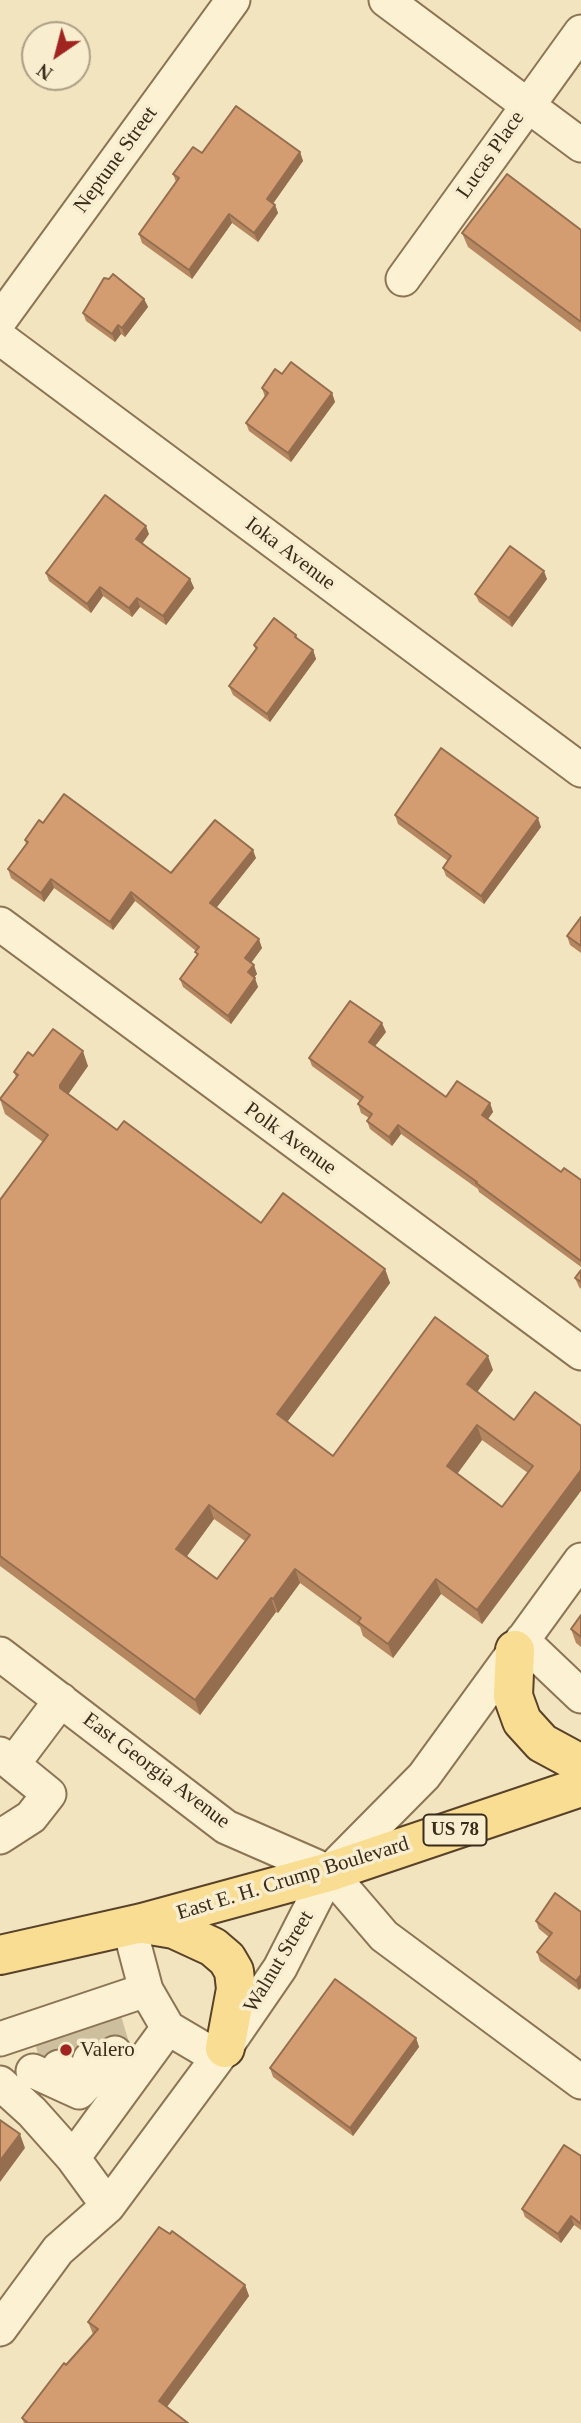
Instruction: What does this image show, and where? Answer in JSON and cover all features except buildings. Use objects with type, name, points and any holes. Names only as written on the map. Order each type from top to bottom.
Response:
[{"type":"main road","points":[[519,1645],[513,1696],[522,1721],[542,1743],[581,1764]]},
{"type":"main road","name":"East E. H. Crump Boulevard","points":[[0,1955],[136,1925],[329,1872],[581,1787]]},
{"type":"main road","points":[[136,1925],[174,1928],[213,1947],[227,1959],[234,1971],[236,1989],[221,2052]]},
{"type":"street","name":"Neptune Street","points":[[0,320],[233,0]]},
{"type":"street","points":[[386,0],[581,145]]},
{"type":"street","name":"Lucas Place","points":[[403,279],[581,32]]},
{"type":"street","name":"Ioka Avenue","points":[[0,338],[581,771]]},
{"type":"street","name":"Polk Avenue","points":[[0,925],[581,1353]]},
{"type":"street","name":"Walnut Street","points":[[0,2329],[58,2250],[108,2206],[221,2052],[280,1968],[329,1872],[424,1776],[581,1560]]},
{"type":"street","points":[[519,1645],[581,1696]]},
{"type":"street","name":"East Georgia Avenue","points":[[0,1654],[226,1827],[329,1872],[384,1936],[581,2082]]},
{"type":"street","points":[[0,1837],[31,1816],[49,1794],[6,1759],[61,1700]]},
{"type":"street","points":[[136,1925],[146,1990],[169,2028],[221,2052]]},
{"type":"street","points":[[103,2116],[52,2052],[91,2016],[146,1990]]},
{"type":"street","points":[[73,2158],[169,2028]]},
{"type":"street","points":[[0,2083],[32,2112],[73,2158],[108,2206]]},
{"type":"tunnel","points":[[105,2020],[115,2053]]},
{"type":"tunnel","points":[[82,2027],[90,2059]]},
{"type":"tunnel","points":[[50,2036],[59,2067]]},
{"type":"place","name":"Valero","points":[[66,2050]]}]
